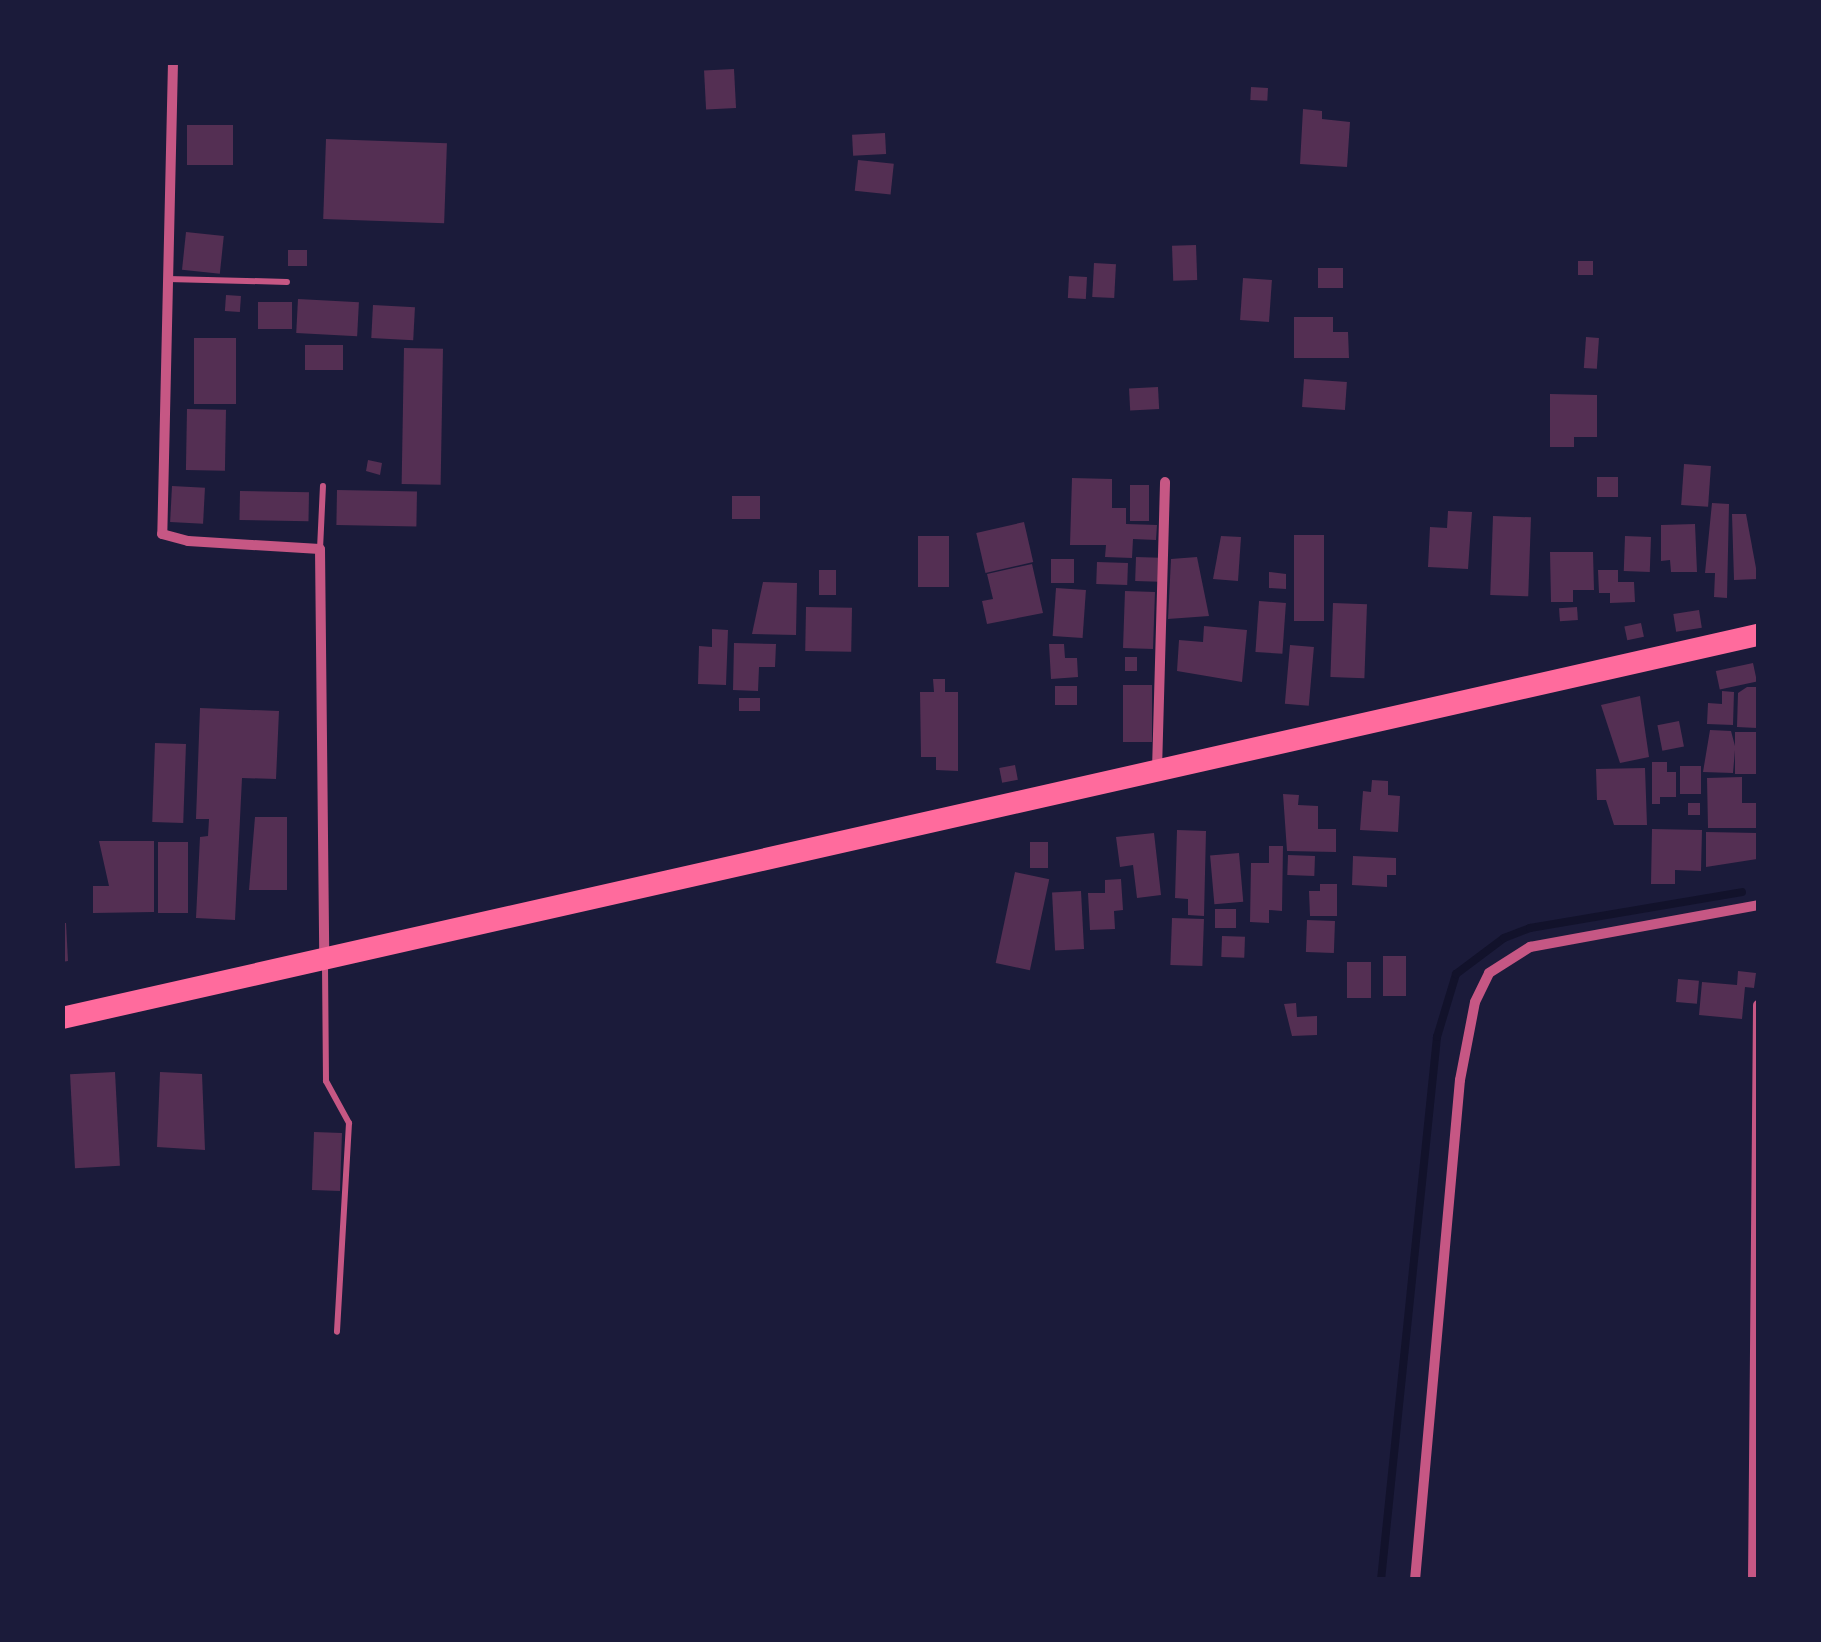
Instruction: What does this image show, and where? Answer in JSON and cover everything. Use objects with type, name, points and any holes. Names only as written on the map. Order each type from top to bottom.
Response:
[{"type":"highway","points":[[62,1018],[1758,636]]},
{"type":"street","points":[[173,62],[162,534],[188,542],[320,549],[324,957]]},
{"type":"street","points":[[1157,770],[1165,482]]},
{"type":"street","points":[[1415,1580],[1460,1080],[1475,1002],[1489,973],[1530,947],[1758,905]]},
{"type":"street","points":[[1753,1580],[1758,1004]]},
{"type":"lane","points":[[167,279],[287,282]]},
{"type":"lane","points":[[320,549],[323,486]]},
{"type":"lane","points":[[324,957],[326,1081],[349,1123],[336,1332]]},
{"type":"building","points":[[734,69],[736,108],[706,110],[704,71]]},
{"type":"building","points":[[1251,87],[1268,88],[1267,101],[1250,100]]},
{"type":"building","points":[[1303,109],[1322,111],[1322,119],[1350,122],[1347,167],[1300,164]]},
{"type":"building","points":[[187,125],[233,125],[233,165],[187,165]]},
{"type":"building","points":[[885,133],[886,154],[853,156],[852,135]]},
{"type":"building","points":[[326,139],[447,143],[444,223],[323,219]]},
{"type":"building","points":[[858,160],[894,164],[891,195],[855,191]]},
{"type":"building","points":[[186,232],[224,236],[220,274],[182,270]]},
{"type":"building","points":[[1196,245],[1197,280],[1173,281],[1172,246]]},
{"type":"building","points":[[288,250],[307,250],[307,266],[288,266]]},
{"type":"building","points":[[1578,261],[1593,261],[1593,275],[1578,275]]},
{"type":"building","points":[[1094,263],[1116,264],[1114,298],[1092,297]]},
{"type":"building","points":[[1318,268],[1343,268],[1343,288],[1318,288]]},
{"type":"building","points":[[1069,276],[1087,277],[1086,299],[1068,298]]},
{"type":"building","points":[[1243,278],[1272,280],[1269,322],[1240,320]]},
{"type":"building","points":[[226,295],[241,296],[240,312],[225,311]]},
{"type":"building","points":[[298,299],[359,302],[357,336],[296,333]]},
{"type":"building","points":[[258,302],[292,302],[292,329],[258,329]]},
{"type":"building","points":[[373,305],[415,307],[413,340],[371,338]]},
{"type":"building","points":[[1294,317],[1333,317],[1333,332],[1348,332],[1349,358],[1294,358]]},
{"type":"building","points":[[1586,337],[1599,338],[1597,369],[1584,368]]},
{"type":"building","points":[[194,338],[236,338],[236,404],[194,404]]},
{"type":"building","points":[[305,345],[343,345],[343,370],[305,370]]},
{"type":"building","points":[[404,348],[443,349],[441,485],[402,484]]},
{"type":"building","points":[[1304,379],[1347,382],[1345,410],[1302,407]]},
{"type":"building","points":[[1158,387],[1159,409],[1130,410],[1129,389]]},
{"type":"building","points":[[1550,394],[1597,395],[1597,437],[1574,437],[1574,447],[1550,447]]},
{"type":"building","points":[[187,409],[226,410],[225,471],[186,470]]},
{"type":"building","points":[[368,460],[382,463],[380,475],[366,471]]},
{"type":"building","points":[[1684,464],[1711,466],[1708,507],[1681,505]]},
{"type":"building","points":[[1597,477],[1618,477],[1618,497],[1597,497]]},
{"type":"building","points":[[1072,478],[1112,479],[1112,508],[1126,508],[1126,524],[1157,525],[1156,540],[1133,539],[1132,558],[1105,557],[1106,545],[1070,545]]},
{"type":"building","points":[[1130,485],[1149,485],[1149,521],[1130,521]]},
{"type":"building","points":[[172,486],[205,488],[203,524],[170,522]]},
{"type":"building","points":[[337,490],[417,491],[416,526],[336,525]]},
{"type":"building","points":[[240,491],[309,492],[308,521],[239,520]]},
{"type":"building","points":[[732,496],[760,496],[760,519],[732,519]]},
{"type":"building","points":[[1712,503],[1729,504],[1727,598],[1714,597],[1715,573],[1705,573]]},
{"type":"building","points":[[1448,511],[1472,512],[1468,569],[1428,567],[1430,527],[1447,528]]},
{"type":"building","points":[[1732,514],[1746,514],[1758,579],[1734,580]]},
{"type":"building","points":[[1493,516],[1531,517],[1528,596],[1490,595]]},
{"type":"building","points":[[1024,522],[1033,562],[985,573],[976,533]]},
{"type":"building","points":[[1695,524],[1697,572],[1671,572],[1670,560],[1661,561],[1661,525]]},
{"type":"building","points":[[1294,535],[1324,535],[1324,621],[1294,621]]},
{"type":"building","points":[[918,536],[949,536],[949,587],[918,587]]},
{"type":"building","points":[[1221,536],[1241,537],[1238,581],[1213,579]]},
{"type":"building","points":[[1625,536],[1651,537],[1650,572],[1624,571]]},
{"type":"building","points":[[1550,552],[1593,552],[1594,590],[1573,590],[1573,602],[1551,602]]},
{"type":"building","points":[[1136,557],[1160,558],[1159,582],[1135,581]]},
{"type":"building","points":[[1197,557],[1209,616],[1168,619],[1171,559]]},
{"type":"building","points":[[1051,559],[1074,559],[1074,583],[1051,583]]},
{"type":"building","points":[[1097,562],[1128,563],[1127,585],[1096,584]]},
{"type":"building","points":[[1032,564],[1043,613],[987,624],[982,601],[993,599],[987,574]]},
{"type":"building","points":[[819,570],[836,570],[836,595],[819,595]]},
{"type":"building","points":[[1598,570],[1618,570],[1618,582],[1634,582],[1635,602],[1610,603],[1610,593],[1599,593]]},
{"type":"building","points":[[1269,572],[1286,574],[1286,589],[1269,588]]},
{"type":"building","points":[[763,582],[797,583],[796,635],[752,634]]},
{"type":"building","points":[[1056,588],[1086,590],[1083,638],[1053,636]]},
{"type":"building","points":[[1125,591],[1155,592],[1153,649],[1123,648]]},
{"type":"building","points":[[1259,601],[1286,603],[1282,654],[1255,652]]},
{"type":"building","points":[[1333,603],[1367,604],[1364,678],[1330,677]]},
{"type":"building","points":[[806,607],[852,608],[851,652],[805,651]]},
{"type":"building","points":[[1577,607],[1578,620],[1560,621],[1559,608]]},
{"type":"building","points":[[1699,610],[1702,628],[1676,632],[1673,614]]},
{"type":"building","points":[[1641,623],[1644,637],[1627,640],[1624,627]]},
{"type":"building","points":[[1204,626],[1247,630],[1242,682],[1177,671],[1179,640],[1203,642]]},
{"type":"building","points":[[712,629],[728,630],[726,685],[698,684],[699,646],[712,647]]},
{"type":"building","points":[[734,643],[776,644],[775,667],[759,667],[758,691],[733,690]]},
{"type":"building","points":[[1049,644],[1064,644],[1065,658],[1077,658],[1078,677],[1051,679]]},
{"type":"building","points":[[1290,645],[1314,647],[1309,706],[1285,704]]},
{"type":"building","points":[[1125,657],[1137,657],[1137,671],[1125,671]]},
{"type":"building","points":[[1753,663],[1757,682],[1720,689],[1716,671]]},
{"type":"building","points":[[933,679],[945,679],[945,692],[958,692],[958,771],[936,770],[936,757],[921,757],[920,692],[934,692]]},
{"type":"building","points":[[1123,685],[1152,685],[1152,742],[1123,742]]},
{"type":"building","points":[[1055,686],[1077,686],[1077,705],[1055,705]]},
{"type":"building","points":[[1747,687],[1758,687],[1757,728],[1737,727],[1738,693]]},
{"type":"building","points":[[1722,691],[1734,692],[1733,725],[1707,724],[1708,703],[1722,704]]},
{"type":"building","points":[[1640,696],[1649,757],[1620,763],[1601,705]]},
{"type":"building","points":[[739,698],[760,698],[760,711],[739,711]]},
{"type":"building","points":[[200,708],[279,711],[276,779],[242,778],[235,920],[196,918],[200,837],[208,836],[209,819],[196,819]]},
{"type":"building","points":[[1679,721],[1684,747],[1662,751],[1657,725]]},
{"type":"building","points":[[1710,730],[1731,731],[1735,746],[1735,732],[1758,732],[1758,774],[1735,774],[1735,750],[1733,773],[1703,772]]},
{"type":"building","points":[[155,743],[186,744],[183,823],[152,822]]},
{"type":"building","points":[[1652,762],[1667,762],[1667,772],[1676,772],[1676,797],[1660,797],[1660,804],[1652,804]]},
{"type":"building","points":[[1015,765],[1018,780],[1002,783],[999,768]]},
{"type":"building","points":[[1680,766],[1701,766],[1701,794],[1680,794]]},
{"type":"building","points":[[1645,768],[1647,825],[1614,825],[1606,800],[1597,800],[1596,769]]},
{"type":"building","points":[[1742,777],[1742,803],[1757,803],[1758,828],[1708,828],[1707,778]]},
{"type":"building","points":[[1372,780],[1388,781],[1388,795],[1400,796],[1398,832],[1360,830],[1363,791],[1371,792]]},
{"type":"building","points":[[1283,794],[1299,795],[1298,805],[1318,806],[1318,829],[1336,829],[1336,852],[1287,851]]},
{"type":"building","points":[[1688,803],[1700,803],[1700,815],[1688,815]]},
{"type":"building","points":[[255,817],[287,817],[287,890],[249,890]]},
{"type":"building","points":[[1652,829],[1702,830],[1701,871],[1675,870],[1675,884],[1651,884]]},
{"type":"building","points":[[1177,830],[1206,831],[1204,916],[1188,915],[1188,899],[1175,898]]},
{"type":"building","points":[[1706,832],[1757,833],[1757,859],[1706,867]]},
{"type":"building","points":[[1154,833],[1161,895],[1137,898],[1133,865],[1120,867],[1116,837]]},
{"type":"building","points":[[99,841],[154,841],[154,912],[93,913],[93,886],[109,886]]},
{"type":"building","points":[[158,842],[188,842],[188,913],[158,913]]},
{"type":"building","points":[[1030,842],[1048,842],[1048,868],[1030,868]]},
{"type":"building","points":[[1269,846],[1283,846],[1282,911],[1269,910],[1269,923],[1250,922],[1251,863],[1269,863]]},
{"type":"building","points":[[1239,853],[1243,902],[1214,904],[1210,856]]},
{"type":"building","points":[[1288,855],[1315,856],[1314,876],[1287,875]]},
{"type":"building","points":[[1353,856],[1396,858],[1396,875],[1387,875],[1387,887],[1352,885]]},
{"type":"building","points":[[1015,872],[1049,879],[1030,970],[996,963]]},
{"type":"building","points":[[1121,879],[1123,910],[1114,911],[1115,929],[1090,930],[1088,893],[1105,893],[1105,880]]},
{"type":"building","points":[[1320,884],[1337,884],[1337,916],[1310,916],[1309,891],[1320,891]]},
{"type":"building","points":[[1081,891],[1084,949],[1055,950],[1052,893]]},
{"type":"building","points":[[1215,909],[1236,909],[1236,928],[1215,928]]},
{"type":"building","points":[[1172,918],[1204,919],[1202,966],[1170,965]]},
{"type":"building","points":[[1307,920],[1335,921],[1334,953],[1306,952]]},
{"type":"building","points":[[62,923],[66,923],[68,961],[62,962]]},
{"type":"building","points":[[1222,936],[1245,937],[1244,958],[1221,957]]},
{"type":"building","points":[[1383,956],[1406,956],[1406,996],[1383,996]]},
{"type":"building","points":[[1347,962],[1371,962],[1371,998],[1347,998]]},
{"type":"building","points":[[1738,971],[1756,973],[1754,988],[1745,987],[1742,1019],[1699,1015],[1702,982],[1737,985]]},
{"type":"building","points":[[1678,979],[1699,981],[1697,1004],[1676,1002]]},
{"type":"building","points":[[1296,1003],[1297,1017],[1317,1016],[1317,1035],[1292,1036],[1284,1004]]},
{"type":"building","points":[[115,1072],[120,1166],[75,1168],[70,1074]]},
{"type":"building","points":[[160,1072],[202,1074],[205,1150],[157,1147]]},
{"type":"building","points":[[314,1132],[342,1133],[340,1191],[312,1190]]},
{"type":"waterway","points":[[1381,1580],[1437,1037],[1456,974],[1504,938],[1530,928],[1742,892]]}]
